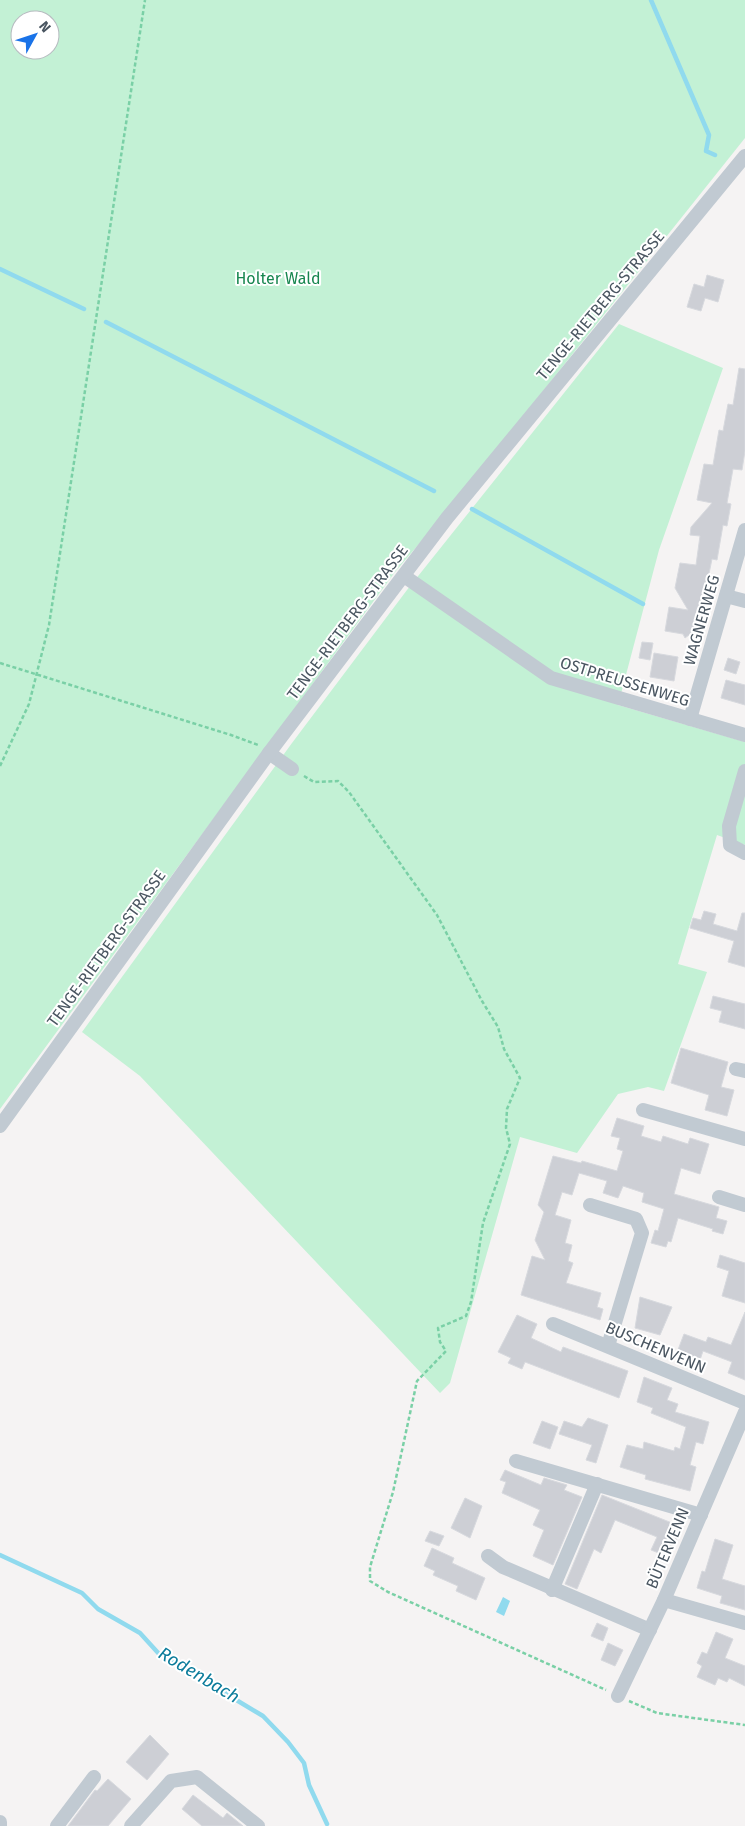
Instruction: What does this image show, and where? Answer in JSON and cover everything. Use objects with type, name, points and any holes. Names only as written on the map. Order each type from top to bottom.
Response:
[{"type":"street","name":"TENGE-RIETBERG-STRASSE","points":[[0,1126],[269,753],[463,498],[745,156]]},
{"type":"street","name":"WAGNERWEG","points":[[690,719],[745,530]]},
{"type":"street","name":"OSTPREUSSENWEG","points":[[404,576],[551,678],[745,735]]},
{"type":"street","points":[[726,596],[745,601]]},
{"type":"street","points":[[269,753],[292,769]]},
{"type":"street","points":[[745,771],[729,826],[730,845],[745,853]]},
{"type":"street","points":[[643,1110],[745,1139]]},
{"type":"street","points":[[719,1197],[745,1205]]},
{"type":"street","points":[[590,1205],[636,1219],[642,1232],[608,1346]]},
{"type":"street","name":"BUSCHENVENN","points":[[553,1324],[745,1403]]},
{"type":"street","name":"BÜTERVENN","points":[[618,1696],[664,1600],[745,1412]]},
{"type":"street","points":[[516,1461],[700,1515]]},
{"type":"street","points":[[552,1590],[597,1484]]},
{"type":"street","points":[[488,1556],[503,1567],[552,1590],[650,1630]]},
{"type":"street","points":[[664,1600],[745,1623]]},
{"type":"street","points":[[57,1826],[94,1777]]},
{"type":"street","points":[[131,1826],[171,1781],[197,1777],[258,1826]]},
{"type":"path","points":[[0,766],[28,704],[49,625],[145,0]]},
{"type":"path","points":[[0,662],[253,742],[269,753]]},
{"type":"path","points":[[292,769],[314,782],[338,781],[349,792],[437,915],[482,1001],[498,1027],[504,1050],[520,1078],[507,1109],[506,1128],[510,1144],[483,1223],[471,1302],[466,1316],[438,1328],[440,1342],[446,1351],[417,1381],[393,1492],[370,1567],[370,1580],[388,1592],[657,1713],[745,1724]]},
{"type":"green space","name":"Holter Wald","points":[[0,0],[745,0],[745,138],[453,504],[395,572],[0,1109]]},
{"type":"green space","points":[[619,324],[723,368],[659,550],[618,705],[745,742],[745,845],[717,835],[678,964],[707,972],[664,1091],[648,1087],[618,1094],[577,1153],[520,1137],[450,1383],[440,1393],[140,1076],[82,1032],[292,743],[407,590]]},
{"type":"water","points":[[503,1597],[510,1601],[504,1616],[496,1612]]},
{"type":"building","points":[[707,275],[724,280],[718,302],[705,298],[701,311],[687,307],[694,284],[704,287]]},
{"type":"building","points":[[739,368],[745,369],[745,451],[742,470],[733,469],[727,503],[731,504],[727,526],[723,525],[717,560],[712,559],[695,636],[689,635],[685,638],[683,634],[665,631],[669,607],[688,610],[675,588],[680,563],[696,565],[700,536],[690,535],[691,527],[712,503],[697,500],[704,464],[713,465],[719,430],[723,431],[728,404],[733,405]]},
{"type":"building","points":[[642,642],[653,643],[650,660],[639,658]]},
{"type":"building","points":[[654,653],[678,657],[674,681],[650,677]]},
{"type":"building","points":[[728,658],[740,662],[736,674],[724,670]]},
{"type":"building","points":[[726,680],[745,685],[745,705],[721,698]]},
{"type":"building","points":[[704,911],[716,914],[713,924],[737,931],[742,913],[745,913],[745,967],[728,962],[734,941],[690,928],[693,918],[701,920]]},
{"type":"building","points":[[713,996],[745,1004],[745,1029],[719,1022],[722,1011],[710,1008]]},
{"type":"building","points":[[681,1048],[728,1062],[721,1087],[734,1090],[727,1116],[705,1110],[709,1095],[671,1083]]},
{"type":"building","points":[[617,1118],[644,1126],[641,1136],[661,1142],[663,1136],[688,1144],[690,1138],[709,1144],[700,1174],[681,1168],[674,1194],[719,1207],[716,1218],[727,1221],[723,1234],[678,1218],[671,1242],[668,1241],[666,1247],[651,1243],[655,1230],[658,1231],[664,1209],[642,1202],[644,1193],[623,1186],[618,1198],[603,1193],[607,1181],[579,1173],[572,1195],[562,1192],[555,1215],[571,1220],[565,1243],[572,1245],[568,1261],[573,1263],[566,1283],[601,1293],[597,1307],[603,1309],[600,1320],[521,1295],[532,1256],[545,1260],[535,1240],[544,1212],[538,1205],[553,1156],[581,1163],[582,1161],[617,1171],[623,1151],[617,1149],[620,1138],[611,1136]]},
{"type":"building","points":[[720,1255],[745,1263],[745,1303],[722,1296],[729,1271],[717,1267]]},
{"type":"building","points":[[640,1297],[672,1307],[660,1335],[635,1328]]},
{"type":"building","points":[[745,1312],[745,1380],[728,1373],[732,1362],[703,1351],[699,1363],[676,1355],[684,1334],[706,1342],[708,1337],[731,1345]]},
{"type":"building","points":[[517,1315],[537,1324],[531,1338],[561,1352],[563,1347],[628,1371],[619,1398],[525,1362],[522,1369],[508,1363],[511,1358],[498,1352]]},
{"type":"building","points":[[644,1377],[672,1388],[667,1400],[678,1404],[675,1412],[709,1422],[703,1444],[696,1442],[690,1465],[696,1467],[690,1491],[645,1479],[646,1475],[620,1467],[627,1445],[643,1449],[644,1442],[674,1451],[675,1447],[680,1449],[686,1427],[651,1413],[653,1408],[637,1402]]},
{"type":"building","points":[[588,1418],[608,1425],[596,1463],[586,1460],[592,1445],[559,1434],[564,1421],[582,1427]]},
{"type":"building","points":[[542,1421],[558,1427],[550,1449],[533,1443]]},
{"type":"building","points":[[505,1470],[541,1485],[544,1478],[567,1485],[564,1490],[582,1497],[553,1565],[533,1556],[544,1530],[533,1525],[540,1510],[502,1493],[506,1482],[500,1480]]},
{"type":"building","points":[[602,1495],[682,1527],[669,1557],[651,1550],[657,1537],[615,1520],[601,1553],[594,1549],[577,1589],[565,1584]]},
{"type":"building","points":[[465,1498],[482,1506],[470,1538],[451,1528]]},
{"type":"building","points":[[430,1531],[444,1536],[439,1546],[425,1541]]},
{"type":"building","points":[[715,1539],[733,1545],[722,1579],[745,1586],[745,1610],[720,1603],[722,1596],[697,1588],[702,1571],[705,1572]]},
{"type":"building","points":[[432,1548],[454,1558],[452,1563],[485,1578],[476,1600],[456,1591],[458,1586],[433,1575],[435,1571],[424,1566]]},
{"type":"building","points":[[597,1623],[608,1628],[603,1641],[591,1636]]},
{"type":"building","points":[[716,1632],[733,1639],[725,1658],[745,1666],[745,1686],[729,1678],[727,1682],[718,1678],[715,1685],[697,1677],[702,1666],[697,1663],[702,1652],[707,1654]]},
{"type":"building","points":[[608,1643],[623,1650],[615,1666],[601,1660]]},
{"type":"building","points":[[150,1735],[169,1754],[147,1780],[126,1762]]},
{"type":"building","points":[[108,1779],[131,1799],[108,1826],[68,1826],[95,1790],[97,1791]]},
{"type":"building","points":[[193,1795],[223,1818],[227,1813],[243,1826],[202,1826],[182,1809]]},
{"type":"waterway","points":[[651,0],[709,135],[706,151],[715,155]]},
{"type":"waterway","points":[[0,269],[84,309]]},
{"type":"waterway","points":[[106,322],[434,491]]},
{"type":"waterway","points":[[472,509],[643,604]]},
{"type":"waterway","name":"Rodenbach","points":[[0,1555],[82,1593],[98,1609],[140,1633],[160,1655],[193,1671],[206,1683],[212,1682],[228,1695],[263,1716],[288,1742],[304,1763],[309,1785],[327,1824]]}]
